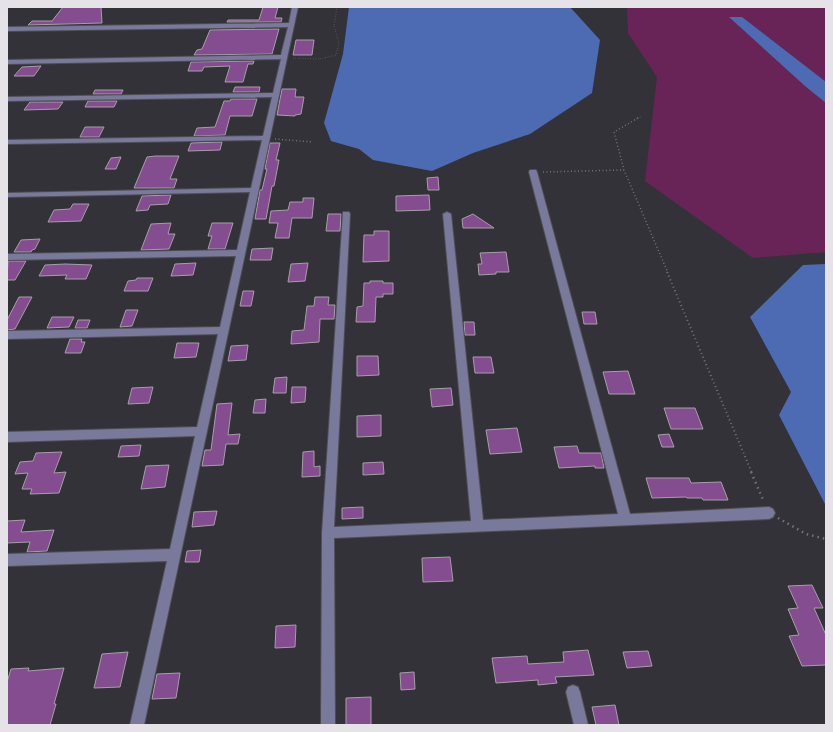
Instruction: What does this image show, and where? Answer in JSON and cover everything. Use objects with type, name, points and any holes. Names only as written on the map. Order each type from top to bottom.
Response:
[{"type":"street","points":[[137,725],[295,7]]},
{"type":"street","points":[[7,29],[291,25]]},
{"type":"street","points":[[7,62],[284,57]]},
{"type":"street","points":[[7,99],[276,95]]},
{"type":"street","points":[[7,142],[266,138]]},
{"type":"street","points":[[533,172],[626,520]]},
{"type":"street","points":[[7,195],[255,190]]},
{"type":"street","points":[[328,725],[328,533],[346,214]]},
{"type":"street","points":[[447,214],[478,526]]},
{"type":"street","points":[[7,257],[241,253]]},
{"type":"street","points":[[7,335],[224,330]]},
{"type":"street","points":[[7,437],[202,431]]},
{"type":"street","points":[[328,533],[769,513]]},
{"type":"street","points":[[7,560],[174,555]]},
{"type":"street","points":[[573,692],[581,725]]},
{"type":"path","points":[[284,57],[319,59],[336,55],[339,43],[334,26],[337,7]]},
{"type":"path","points":[[643,116],[614,132],[624,170],[769,513],[806,534],[826,539]]},
{"type":"path","points":[[266,138],[313,142]]},
{"type":"path","points":[[533,172],[624,170]]},
{"type":"shaded area","points":[[627,7],[826,7],[826,252],[753,258],[645,181],[657,77],[628,33]]},
{"type":"water","points":[[349,7],[570,7],[600,40],[592,93],[530,134],[473,153],[432,171],[373,160],[359,149],[331,141],[324,123],[343,54]]},
{"type":"water","points":[[729,17],[742,17],[826,82],[826,103],[805,86]]},
{"type":"water","points":[[826,264],[826,506],[779,415],[791,392],[750,317],[803,265]]},
{"type":"building","points":[[63,7],[101,7],[102,23],[28,25],[32,21],[52,21]]},
{"type":"building","points":[[263,7],[278,7],[275,18],[282,18],[281,22],[227,22],[228,20],[259,20]]},
{"type":"building","points":[[279,29],[272,54],[194,55],[197,50],[202,49],[210,30]]},
{"type":"building","points":[[296,40],[314,40],[312,55],[293,55]]},
{"type":"building","points":[[254,61],[253,64],[248,64],[243,82],[225,82],[230,66],[204,67],[202,71],[188,71],[191,62]]},
{"type":"building","points":[[41,66],[34,76],[14,76],[22,67]]},
{"type":"building","points":[[235,87],[260,87],[259,92],[233,92]]},
{"type":"building","points":[[282,89],[296,89],[295,97],[304,97],[301,114],[295,116],[277,115]]},
{"type":"building","points":[[95,90],[123,90],[121,94],[93,94]]},
{"type":"building","points":[[231,99],[257,99],[252,116],[230,116],[225,135],[194,136],[197,128],[215,127],[224,101],[230,101]]},
{"type":"building","points":[[88,101],[117,101],[114,107],[85,107]]},
{"type":"building","points":[[30,102],[63,102],[58,109],[24,110]]},
{"type":"building","points":[[85,127],[104,127],[99,137],[80,137]]},
{"type":"building","points":[[222,142],[220,150],[188,151],[191,143]]},
{"type":"building","points":[[270,143],[280,143],[276,160],[279,160],[274,186],[272,186],[266,219],[255,219],[260,190],[262,190],[267,169],[265,169]]},
{"type":"building","points":[[179,156],[170,179],[177,179],[174,188],[134,188],[147,157]]},
{"type":"building","points":[[121,157],[116,169],[105,169],[111,158]]},
{"type":"building","points":[[438,177],[439,190],[428,190],[427,178]]},
{"type":"building","points":[[171,195],[168,204],[150,205],[148,210],[136,211],[142,196]]},
{"type":"building","points":[[429,195],[430,210],[396,211],[396,196]]},
{"type":"building","points":[[303,198],[314,198],[312,218],[292,218],[289,238],[275,238],[278,223],[269,223],[271,211],[288,210],[290,202],[303,202]]},
{"type":"building","points":[[73,204],[89,204],[81,221],[48,222],[54,210],[70,209]]},
{"type":"building","points":[[328,214],[341,214],[340,231],[326,231]]},
{"type":"building","points":[[473,214],[494,228],[463,228],[462,219]]},
{"type":"building","points":[[171,223],[168,234],[175,234],[169,249],[141,250],[151,224]]},
{"type":"building","points":[[212,223],[233,223],[225,249],[208,249],[212,236],[208,236]]},
{"type":"building","points":[[374,231],[389,231],[389,261],[363,262],[364,235],[374,235]]},
{"type":"building","points":[[40,239],[35,249],[31,252],[14,252],[21,240]]},
{"type":"building","points":[[273,248],[271,260],[250,260],[252,249]]},
{"type":"building","points":[[506,252],[509,272],[496,272],[496,274],[479,275],[478,264],[482,264],[480,253]]},
{"type":"building","points":[[8,261],[26,261],[15,280],[7,280]]},
{"type":"building","points":[[196,263],[193,275],[171,276],[175,264]]},
{"type":"building","points":[[308,263],[305,281],[288,282],[291,264]]},
{"type":"building","points":[[45,265],[92,265],[86,279],[65,279],[67,275],[39,276]]},
{"type":"building","points":[[137,278],[153,278],[148,291],[124,291],[128,281],[136,280]]},
{"type":"building","points":[[370,281],[393,283],[393,294],[383,294],[383,297],[376,297],[375,322],[356,322],[357,307],[363,306],[364,283],[370,283]]},
{"type":"building","points":[[243,291],[254,291],[251,306],[240,306]]},
{"type":"building","points":[[19,297],[32,297],[15,329],[7,330],[7,320]]},
{"type":"building","points":[[315,297],[329,297],[328,305],[335,305],[334,319],[320,319],[319,342],[291,344],[292,331],[304,330],[307,306],[314,306]]},
{"type":"building","points":[[126,310],[138,310],[132,326],[120,327]]},
{"type":"building","points":[[582,312],[595,312],[597,324],[584,324]]},
{"type":"building","points":[[52,317],[74,317],[69,327],[47,328]]},
{"type":"building","points":[[78,320],[90,320],[87,328],[75,328]]},
{"type":"building","points":[[464,322],[474,322],[475,335],[465,335]]},
{"type":"building","points":[[70,339],[82,339],[81,342],[85,342],[81,353],[65,353]]},
{"type":"building","points":[[177,343],[199,343],[196,357],[174,358]]},
{"type":"building","points":[[248,345],[246,360],[228,361],[231,346]]},
{"type":"building","points":[[357,356],[378,356],[379,375],[357,376]]},
{"type":"building","points":[[473,357],[491,357],[494,373],[475,373]]},
{"type":"building","points":[[628,371],[635,394],[609,394],[603,372]]},
{"type":"building","points":[[287,377],[286,393],[273,393],[275,378]]},
{"type":"building","points":[[153,387],[149,403],[128,404],[132,388]]},
{"type":"building","points":[[292,387],[306,387],[305,402],[291,403]]},
{"type":"building","points":[[451,388],[453,405],[432,407],[430,389]]},
{"type":"building","points":[[266,399],[265,413],[253,413],[255,400]]},
{"type":"building","points":[[232,403],[228,435],[240,434],[238,444],[226,444],[223,465],[202,466],[205,450],[211,450],[217,404]]},
{"type":"building","points":[[664,408],[695,408],[703,429],[671,429]]},
{"type":"building","points":[[381,415],[381,436],[357,437],[357,416]]},
{"type":"building","points":[[517,428],[522,452],[490,454],[486,430]]},
{"type":"building","points":[[669,434],[674,447],[662,447],[658,435]]},
{"type":"building","points":[[141,445],[139,456],[118,457],[121,446]]},
{"type":"building","points":[[577,446],[579,453],[601,453],[604,468],[595,468],[595,466],[559,468],[554,447]]},
{"type":"building","points":[[314,451],[314,467],[320,466],[320,476],[302,477],[303,452]]},
{"type":"building","points":[[62,452],[54,473],[66,472],[59,493],[30,494],[32,489],[22,489],[28,473],[15,474],[20,462],[33,461],[36,453]]},
{"type":"building","points":[[383,462],[384,474],[363,475],[363,463]]},
{"type":"building","points":[[169,465],[165,487],[141,489],[146,466]]},
{"type":"building","points":[[646,478],[689,478],[691,483],[721,482],[728,500],[703,500],[702,498],[686,497],[652,498]]},
{"type":"building","points":[[363,507],[363,518],[342,519],[342,508]]},
{"type":"building","points":[[217,511],[214,525],[192,527],[194,512]]},
{"type":"building","points":[[25,520],[21,532],[54,530],[47,551],[27,552],[30,542],[7,543],[7,521]]},
{"type":"building","points":[[201,550],[199,562],[185,562],[187,551]]},
{"type":"building","points":[[450,557],[453,581],[423,582],[422,558]]},
{"type":"building","points":[[812,585],[823,608],[814,608],[826,635],[826,665],[802,666],[789,636],[799,635],[788,609],[798,608],[788,586]]},
{"type":"building","points":[[296,625],[295,647],[275,648],[276,626]]},
{"type":"building","points":[[588,650],[594,675],[555,677],[557,683],[538,685],[538,680],[496,683],[492,658],[527,656],[528,664],[564,662],[563,652]]},
{"type":"building","points":[[648,651],[652,666],[627,668],[623,652]]},
{"type":"building","points":[[128,652],[120,687],[94,688],[102,654]]},
{"type":"building","points":[[29,668],[28,671],[64,668],[50,725],[7,725],[7,682],[11,669]]},
{"type":"building","points":[[414,672],[415,689],[401,690],[400,673]]},
{"type":"building","points":[[180,673],[176,698],[152,699],[157,674]]},
{"type":"building","points":[[371,697],[371,725],[346,725],[346,698]]},
{"type":"building","points":[[615,705],[619,725],[596,725],[592,707]]}]
